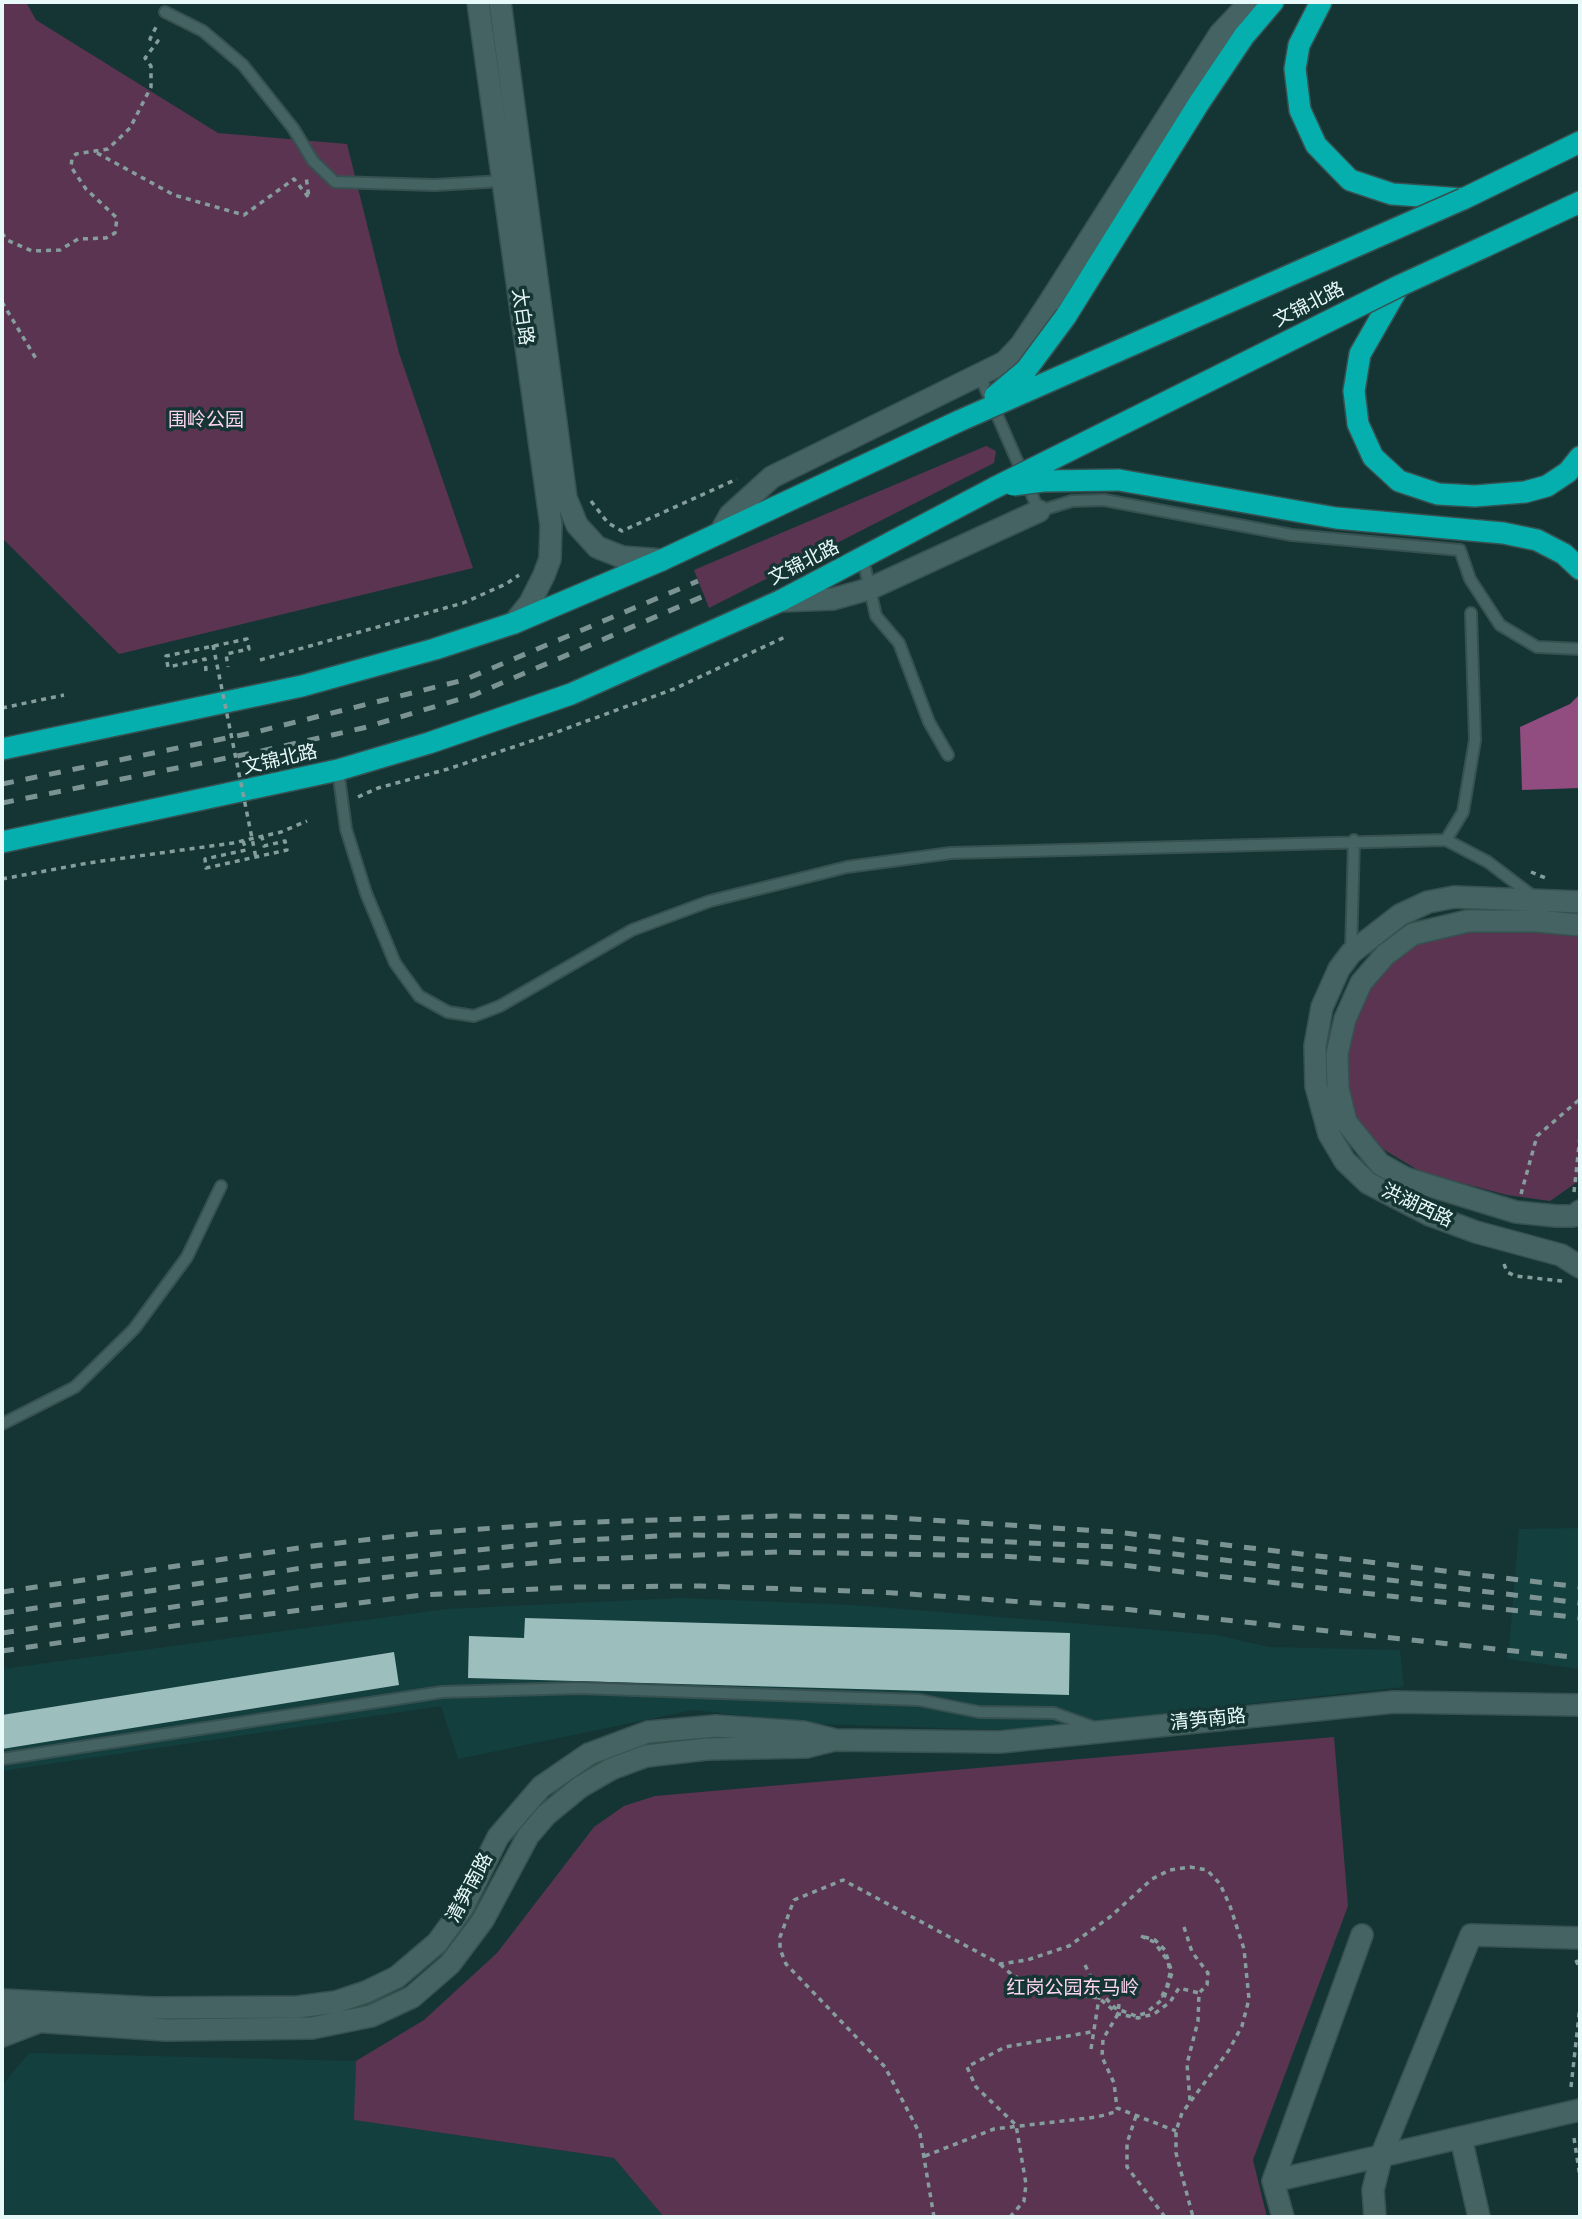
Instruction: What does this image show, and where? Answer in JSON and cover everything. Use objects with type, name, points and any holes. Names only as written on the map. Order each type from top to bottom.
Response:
[{"type":"highway","points":[[959,422],[1012,385],[1041,352],[1199,103],[1244,36],[1272,2]]},
{"type":"highway","points":[[1321,2],[1299,45],[1296,69],[1300,110],[1316,145],[1338,171],[1375,190],[1410,197],[1463,199]]},
{"type":"highway","name":"文锦北路","points":[[2,750],[302,686],[514,623],[1463,199],[1580,142]]},
{"type":"highway","name":"文锦北路","points":[[2,842],[338,770],[429,743],[571,694],[780,601],[994,488],[1399,286],[1580,202]]},
{"type":"highway","points":[[1399,286],[1360,354],[1354,391],[1358,424],[1373,457],[1399,481],[1438,494],[1475,496],[1525,492],[1547,486],[1568,472],[1580,457]]},
{"type":"highway","points":[[994,488],[1043,481],[1119,480],[1336,518],[1503,533],[1537,540],[1564,554],[1580,569]]},
{"type":"street","name":"太白路","points":[[478,2],[551,525],[550,558],[544,575],[530,603],[514,623]]},
{"type":"street","name":"太白路","points":[[500,2],[566,498],[577,525],[597,547],[622,557],[662,559]]},
{"type":"street","points":[[720,533],[730,514],[772,477],[1005,362],[1021,345],[1220,34],[1250,2]]},
{"type":"street","points":[[780,601],[833,599],[869,589],[1039,511]]},
{"type":"street","name":"洪湖西路","points":[[1574,1274],[1561,1255],[1476,1232],[1400,1202],[1367,1182],[1345,1161],[1329,1134],[1316,1086],[1315,1046],[1322,1007],[1339,969],[1351,953],[1400,915],[1428,902],[1454,897],[1580,902]]},
{"type":"street","name":"洪湖西路","points":[[1580,925],[1536,921],[1468,921],[1413,934],[1385,955],[1361,983],[1345,1019],[1337,1054],[1338,1089],[1346,1122],[1365,1150],[1380,1164],[1405,1178],[1516,1212],[1574,1216],[1580,1211]]},
{"type":"street","name":"清笋南路","points":[[2,2019],[132,2030],[293,2029],[330,2026],[371,2015],[412,1997],[450,1964],[483,1920],[528,1836],[546,1815],[589,1781],[646,1756],[707,1749],[806,1746],[835,1740],[1000,1742],[1394,1702],[1580,1705]]},
{"type":"street","name":"清笋南路","points":[[2,2000],[153,2008],[298,2007],[336,2001],[397,1976],[437,1943],[462,1909],[488,1854],[509,1821],[541,1787],[589,1754],[648,1732],[678,1728],[716,1726],[803,1732],[835,1740]]},
{"type":"street","points":[[1283,2217],[1273,2180],[1362,1935]]},
{"type":"street","points":[[1375,2217],[1373,2190],[1382,2154],[1471,1935],[1580,1938]]},
{"type":"street","points":[[2,2036],[41,2021]]},
{"type":"street","points":[[1273,2180],[1580,2109]]},
{"type":"street","points":[[1461,2138],[1479,2217]]},
{"type":"lane","points":[[164,12],[203,30],[243,65],[293,128],[313,161],[335,182],[435,186],[503,181]]},
{"type":"lane","points":[[980,376],[1039,511],[1072,501],[1104,500],[1293,535],[1460,550],[1470,579],[1500,625],[1536,647],[1580,649]]},
{"type":"lane","points":[[863,559],[876,616],[899,643],[929,722],[948,755]]},
{"type":"lane","points":[[1446,840],[1463,811],[1475,740],[1471,613]]},
{"type":"lane","points":[[338,770],[346,829],[366,893],[395,964],[419,996],[448,1012],[474,1016],[500,1006],[632,930],[710,901],[847,867],[951,853],[1354,840],[1446,840],[1488,862],[1536,899]]},
{"type":"lane","points":[[1351,953],[1354,840]]},
{"type":"lane","points":[[2,1424],[75,1387],[134,1329],[187,1257],[221,1186]]},
{"type":"lane","points":[[2,1759],[442,1692],[579,1688],[919,1700],[979,1712],[1054,1713],[1106,1731]]},
{"type":"path","points":[[2,233],[7,240],[32,251],[60,250],[78,239],[106,238],[115,233],[117,218],[93,197],[71,167],[72,158],[76,154],[97,153],[115,145],[124,136],[145,102],[150,87],[150,66],[145,58],[158,41],[150,38],[164,12]]},
{"type":"path","points":[[97,153],[174,195],[244,215],[294,180],[309,198],[305,167],[321,188],[335,182]]},
{"type":"path","points":[[2,302],[38,362]]},
{"type":"path","points":[[586,494],[608,523],[622,531],[745,475]]},
{"type":"path","points":[[260,660],[463,603],[506,584],[521,574]]},
{"type":"path","points":[[358,797],[378,788],[546,736],[674,689],[787,636]]},
{"type":"path","points":[[206,671],[205,659],[168,667],[166,656],[247,639],[249,649],[226,654],[228,667]]},
{"type":"path","points":[[214,645],[256,858]]},
{"type":"path","points":[[2,708],[64,695]]},
{"type":"path","points":[[2,879],[88,863],[243,841],[307,821]]},
{"type":"path","points":[[243,841],[246,850],[205,859],[206,868],[287,850],[285,841],[264,846],[262,836]]},
{"type":"path","points":[[1520,1197],[1537,1136],[1580,1099]]},
{"type":"path","points":[[1574,1187],[1580,1136]]},
{"type":"path","points":[[1504,1264],[1507,1272],[1515,1276],[1574,1274]]},
{"type":"path","points":[[1000,1964],[1027,1960],[1069,1946],[1110,1917],[1152,1879],[1170,1870],[1190,1867],[1207,1870],[1220,1884],[1237,1926],[1246,1962],[1249,1999],[1242,2026],[1229,2050],[1182,2113],[1176,2131],[1179,2165],[1193,2217]]},
{"type":"path","points":[[934,2217],[920,2134],[885,2067],[786,1964],[780,1950],[780,1937],[794,1900],[843,1880],[1000,1964],[1011,1975],[1052,1992],[1099,1998],[1118,2014],[1138,2018],[1154,2014],[1170,2002],[1179,1988],[1199,1993]]},
{"type":"path","points":[[1184,1927],[1192,1952],[1208,1973],[1207,1985],[1199,1993],[1198,2021],[1187,2063],[1190,2101]]},
{"type":"path","points":[[1084,1965],[1097,1989],[1115,2008],[1136,2015],[1146,2012],[1164,1998],[1172,1973],[1165,1950],[1154,1940],[1140,1936],[1154,1942],[1168,1961],[1170,1973],[1167,1986],[1162,1996],[1159,1995]]},
{"type":"path","points":[[1576,1960],[1580,1970]]},
{"type":"path","points":[[1091,2049],[1091,2032],[1099,1998]]},
{"type":"path","points":[[925,2156],[971,2137],[1016,2125],[1097,2117],[1115,2112],[1117,2108],[1114,2083],[1102,2057],[1103,2039],[1118,2014],[1119,2004]]},
{"type":"path","points":[[1571,2087],[1580,2006]]},
{"type":"path","points":[[1010,2217],[1024,2201],[1026,2183],[1016,2125],[976,2087],[967,2067],[1005,2047],[1091,2032]]},
{"type":"path","points":[[1117,2108],[1176,2131]]},
{"type":"path","points":[[1136,2116],[1127,2143],[1127,2167],[1165,2217]]},
{"type":"path","points":[[1574,2138],[1580,2177]]},
{"type":"shaded area","points":[[1580,694],[1580,788],[1522,790],[1520,727],[1570,704]]},
{"type":"shaded area","points":[[1580,1528],[1580,1669],[1508,1659],[1519,1529]]},
{"type":"shaded area","points":[[680,1598],[853,1605],[1217,1635],[1269,1647],[1400,1650],[1404,1687],[1008,1730],[819,1724],[693,1710],[458,1759],[441,1706],[2,1771],[2,1669],[447,1609]]},
{"type":"shaded area","points":[[29,2053],[356,2061],[355,2120],[614,2158],[664,2217],[5,2217],[4,2083]]},
{"type":"green space","name":"围岭公园","points":[[2,2],[26,2],[36,20],[218,133],[347,144],[399,353],[473,568],[119,654],[2,538]]},
{"type":"green space","points":[[986,446],[996,451],[994,463],[709,608],[694,570]]},
{"type":"green space","points":[[1449,931],[1580,931],[1580,1180],[1550,1201],[1507,1195],[1421,1172],[1378,1146],[1357,1122],[1347,1091],[1345,1059],[1353,1024],[1369,988],[1393,960],[1421,940]]},
{"type":"green space","name":"红岗公园东马岭","points":[[1334,1737],[1348,1906],[1253,2160],[1267,2217],[664,2217],[614,2158],[354,2120],[356,2061],[424,2020],[497,1953],[594,1827],[624,1806],[655,1796]]},
{"type":"building","points":[[525,1618],[1070,1633],[1069,1695],[468,1678],[469,1636],[524,1638]]},
{"type":"building","points":[[394,1652],[399,1685],[2,1749],[2,1715]]},
{"type":"railway","points":[[2,784],[256,732],[464,680],[698,581]]},
{"type":"railway","points":[[2,803],[363,728],[474,695],[704,596]]},
{"type":"railway","points":[[2,1592],[312,1546],[424,1533],[566,1523],[777,1516],[884,1517],[1116,1532],[1580,1587]]},
{"type":"railway","points":[[2,1613],[316,1566],[567,1541],[675,1535],[882,1536],[1116,1547],[1580,1603]]},
{"type":"railway","points":[[2,1633],[317,1585],[424,1573],[567,1560],[777,1552],[1002,1556],[1113,1564],[1580,1618]]},
{"type":"railway","points":[[2,1651],[188,1624],[423,1595],[576,1587],[700,1586],[880,1592],[1123,1609],[1580,1658]]}]
